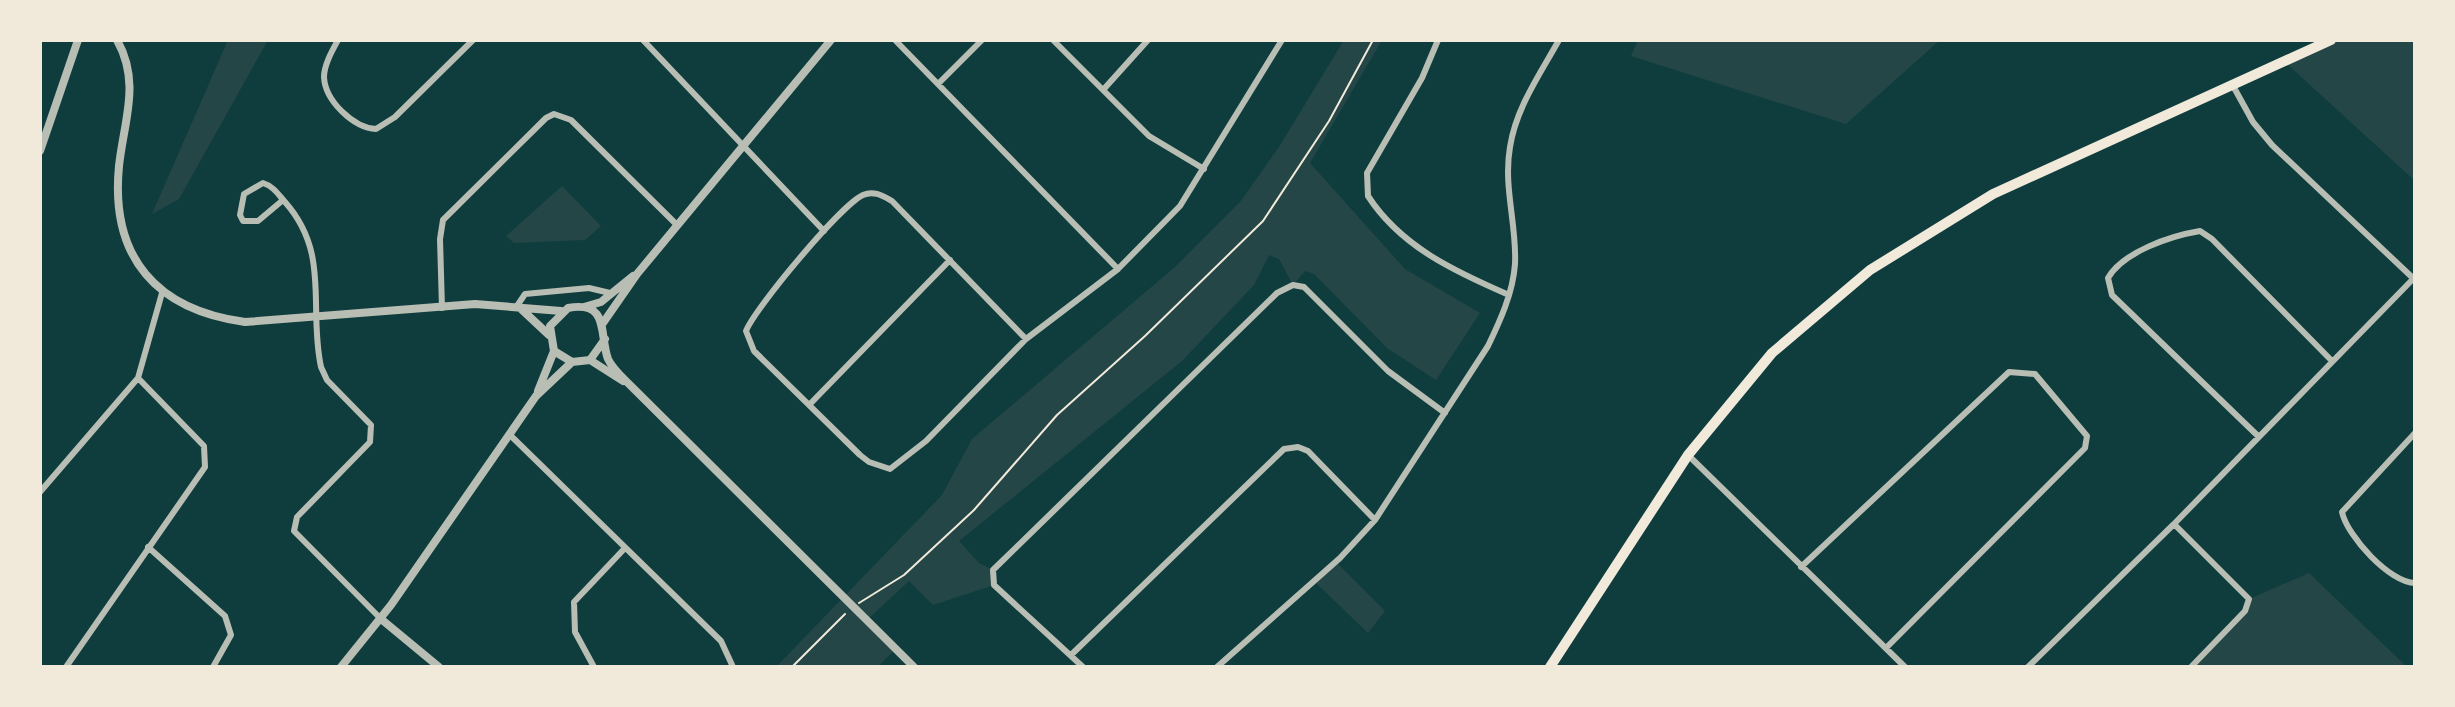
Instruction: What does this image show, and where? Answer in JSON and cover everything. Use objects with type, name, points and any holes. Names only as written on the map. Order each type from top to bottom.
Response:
[{"type":"main road","points":[[1550,667],[1688,455],[1772,353],[1870,270],[1993,194],[2331,40]]},
{"type":"street","points":[[116,40],[123,51],[132,86],[119,163],[119,202],[140,266],[162,293],[194,312],[245,322],[442,308],[517,306],[561,311],[601,302],[637,274]]},
{"type":"street","points":[[338,40],[324,77],[330,96],[356,125],[376,129],[395,117],[473,40]]},
{"type":"street","points":[[643,40],[824,231]]},
{"type":"street","points":[[831,40],[637,274],[603,323],[605,339],[609,360],[629,384],[914,667]]},
{"type":"street","points":[[895,40],[1118,269]]},
{"type":"street","points":[[938,84],[982,40]]},
{"type":"street","points":[[1053,40],[1149,136],[1204,169]]},
{"type":"street","points":[[1103,90],[1148,40]]},
{"type":"street","points":[[1026,339],[892,201],[875,193],[859,197],[824,231],[760,306],[746,331],[754,351],[869,462],[890,469],[926,441],[1026,339],[1118,269],[1180,206],[1282,40]]},
{"type":"street","points":[[1438,40],[1422,78],[1367,173],[1368,196],[1436,261],[1509,295]]},
{"type":"street","points":[[1217,667],[1340,558],[1375,520],[1488,346],[1509,295],[1515,267],[1507,185],[1510,145],[1526,98],[1559,40]]},
{"type":"street","points":[[40,151],[78,41]]},
{"type":"street","points":[[2028,667],[2414,280],[2272,145],[2253,122],[2232,84]]},
{"type":"street","points":[[442,308],[440,239],[443,220],[546,118],[554,114],[571,120],[677,225]]},
{"type":"street","points":[[283,200],[258,221],[243,221],[240,215],[244,194],[256,184],[270,185],[283,200],[311,243],[321,367],[327,380],[371,425],[372,433],[370,442],[297,517],[294,531],[381,619],[439,667]]},
{"type":"street","points":[[2259,437],[2112,295],[2108,278],[2116,265],[2185,233],[2200,231],[2212,239],[2332,361]]},
{"type":"street","points":[[811,403],[950,260]]},
{"type":"street","points":[[1083,667],[994,585],[993,570],[1285,288],[1304,287],[1388,371],[1445,413]]},
{"type":"street","points":[[517,306],[525,294],[589,288],[610,293]]},
{"type":"street","points":[[40,492],[138,378],[162,293]]},
{"type":"street","points":[[517,306],[549,335]]},
{"type":"street","points":[[583,307],[603,323]]},
{"type":"street","points":[[536,396],[554,351],[549,335],[550,326],[561,311]]},
{"type":"street","points":[[590,360],[605,339]]},
{"type":"street","points":[[554,351],[572,362]]},
{"type":"street","points":[[341,667],[381,619],[536,396],[572,362],[590,360],[629,384]]},
{"type":"street","points":[[1801,567],[2009,372],[2035,374],[2080,424],[2087,436],[2085,448],[1886,648]]},
{"type":"street","points":[[66,667],[205,467],[207,456],[194,434],[138,378]]},
{"type":"street","points":[[2415,433],[2342,512],[2346,528],[2398,581],[2415,583]]},
{"type":"street","points":[[509,434],[721,641],[733,667]]},
{"type":"street","points":[[1071,655],[1284,449],[1298,447],[1308,451],[1375,520]]},
{"type":"street","points":[[1688,455],[1905,667]]},
{"type":"street","points":[[2174,524],[2249,599],[2245,611],[2191,667]]},
{"type":"street","points":[[148,547],[225,616],[231,635],[213,667]]},
{"type":"street","points":[[594,667],[575,632],[574,602],[625,548]]},
{"type":"path","points":[[792,667],[853,607],[896,581],[963,520],[1057,415],[1145,336],[1263,221],[1322,133],[1373,40]]},
{"type":"shaded area","points":[[228,40],[268,40],[179,199],[152,214]]},
{"type":"shaded area","points":[[1344,40],[1382,40],[1310,163],[1405,269],[1480,313],[1436,380],[1387,348],[1314,274],[1305,271],[1293,285],[1279,259],[1269,255],[1254,285],[1182,361],[959,541],[979,563],[993,570],[994,585],[933,605],[909,581],[867,620],[896,649],[877,667],[776,667],[942,495],[972,439],[1175,267],[1240,202],[1279,147]]},
{"type":"shaded area","points":[[1638,40],[1940,40],[1846,124],[1631,56]]},
{"type":"shaded area","points":[[2331,40],[2415,40],[2415,181],[2285,62]]},
{"type":"shaded area","points":[[562,186],[601,226],[585,240],[514,243],[506,236]]},
{"type":"shaded area","points":[[1336,562],[1385,611],[1368,633],[1314,581]]},
{"type":"shaded area","points":[[2309,573],[2407,667],[2191,667],[2245,611],[2249,599]]}]
